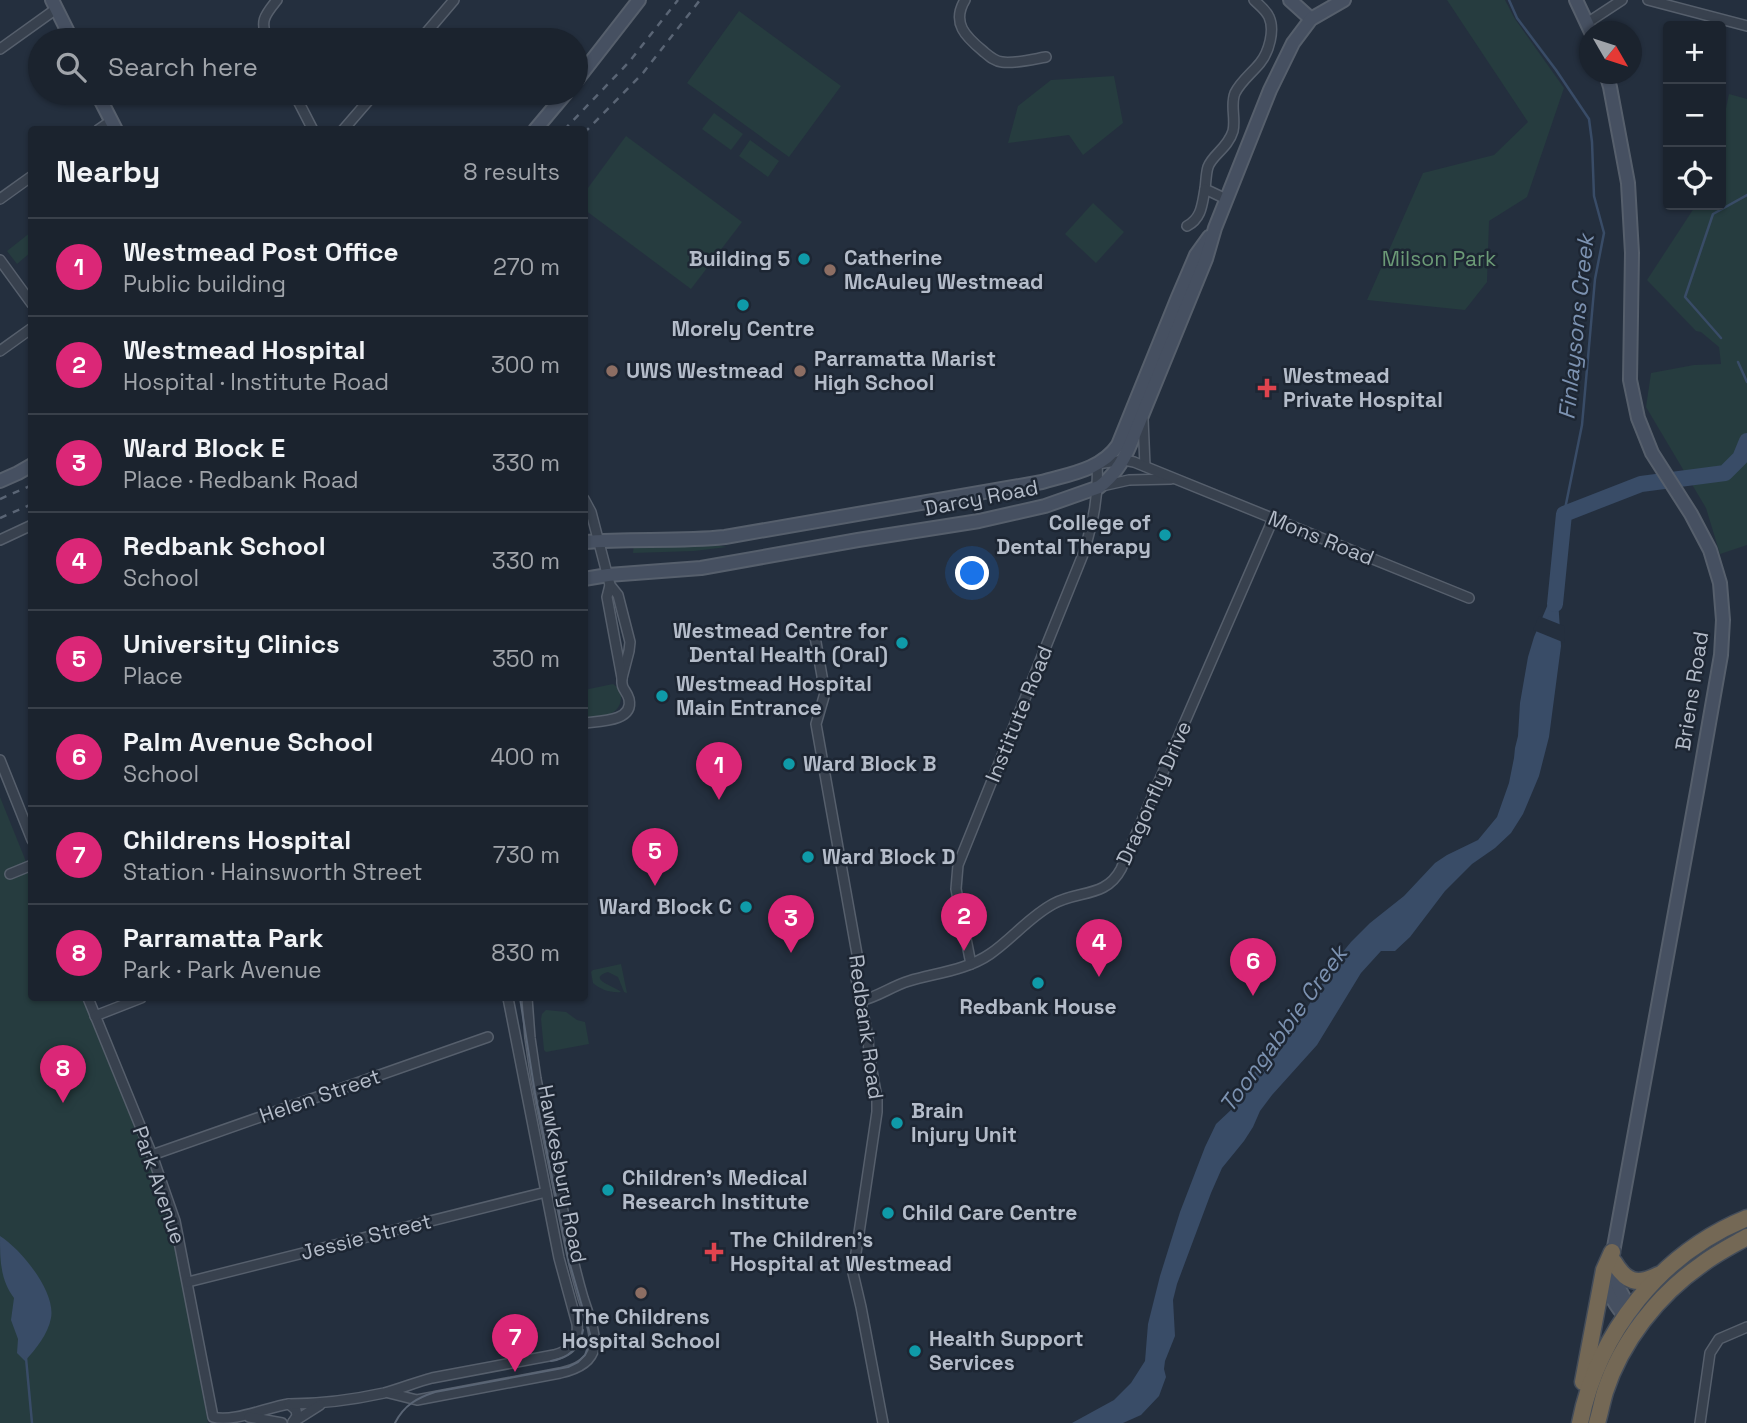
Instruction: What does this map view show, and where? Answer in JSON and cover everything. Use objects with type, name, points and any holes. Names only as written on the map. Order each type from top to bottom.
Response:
[{"type":"highway","points":[[1581,1418],[1597,1367],[1609,1341],[1628,1312],[1682,1255],[1710,1236],[1747,1218]]},
{"type":"highway","points":[[1597,1423],[1605,1391],[1640,1325],[1684,1278],[1747,1237]]},
{"type":"highway","points":[[1613,1254],[1622,1274],[1631,1280],[1645,1280],[1665,1271]]},
{"type":"highway","points":[[1581,1418],[1583,1383],[1604,1270],[1613,1254]]},
{"type":"street","points":[[264,28],[264,19],[277,0]]},
{"type":"street","points":[[430,28],[454,0]]},
{"type":"street","points":[[588,66],[639,0]]},
{"type":"street","points":[[965,0],[959,23],[963,33],[991,58],[1005,63],[1046,57]]},
{"type":"street","points":[[1186,226],[1197,219],[1200,213],[1208,167],[1226,145],[1233,129],[1233,100],[1236,93],[1260,63],[1270,42],[1272,26],[1269,17],[1254,0]]},
{"type":"street","points":[[1290,0],[1311,19]]},
{"type":"street","name":"Darcy Road","points":[[588,579],[609,580],[701,568],[979,521],[1045,506],[1099,487],[1113,475],[1124,460],[1206,259],[1226,199],[1279,69],[1293,43],[1311,19],[1344,0]]},
{"type":"street","points":[[1576,0],[1586,21]]},
{"type":"street","points":[[1596,21],[1622,0]]},
{"type":"street","points":[[1648,0],[1747,26]]},
{"type":"street","points":[[0,49],[54,4],[66,28]]},
{"type":"street","name":"Briens Road","points":[[1610,84],[1628,183],[1632,253],[1630,380],[1638,418],[1653,453],[1710,550],[1720,583],[1723,620],[1721,655],[1613,1254],[1616,1283],[1628,1312],[1640,1325]]},
{"type":"street","points":[[103,105],[113,125]]},
{"type":"street","points":[[301,105],[311,126]]},
{"type":"street","points":[[346,126],[364,105]]},
{"type":"street","points":[[538,126],[556,105]]},
{"type":"street","points":[[0,199],[28,179]]},
{"type":"street","points":[[1205,189],[1226,199]]},
{"type":"street","name":"Darcy Road","points":[[588,542],[698,540],[748,533],[1042,482],[1097,464],[1109,456],[1118,444],[1196,255],[1215,228]]},
{"type":"street","points":[[0,260],[28,298]]},
{"type":"street","points":[[1148,369],[1159,361],[1177,329]]},
{"type":"street","points":[[0,351],[28,331]]},
{"type":"street","points":[[1143,414],[1145,466]]},
{"type":"street","name":"Mons Road","points":[[1097,464],[1124,460],[1145,466],[1469,598]]},
{"type":"street","name":"Institute Road","points":[[971,964],[956,889],[958,865],[1084,552],[1099,487],[1097,464]]},
{"type":"street","points":[[0,481],[28,467]]},
{"type":"street","name":"Mons Road","points":[[1099,487],[1129,480],[1173,479]]},
{"type":"street","points":[[588,506],[609,580],[618,595],[630,642],[621,687],[629,701],[626,713],[618,718],[588,722]]},
{"type":"street","name":"Dragonfly Drive","points":[[860,1002],[889,988],[971,964],[991,954],[1043,910],[1063,899],[1106,887],[1117,877],[1273,519]]},
{"type":"street","points":[[0,540],[28,527]]},
{"type":"street","name":"Redbank Road","points":[[814,631],[825,693],[816,724],[857,954],[856,978],[877,1098],[853,1273],[883,1423]]},
{"type":"street","points":[[0,760],[28,830]]},
{"type":"street","points":[[9,874],[28,867]]},
{"type":"street","name":"Park Avenue","points":[[89,1001],[152,1155],[175,1221],[212,1413],[216,1419],[224,1421],[247,1417]]},
{"type":"street","points":[[95,1016],[133,1001]]},
{"type":"street","name":"Hawkesbury Road","points":[[387,1392],[414,1382],[563,1353],[576,1337],[578,1328],[559,1258],[509,1001]]},
{"type":"street","name":"Hawkesbury Road","points":[[387,1392],[417,1400],[560,1373],[582,1366],[594,1350],[595,1338],[569,1244],[536,1079],[527,1001]]},
{"type":"street","name":"Helen Street","points":[[152,1155],[488,1037]]},
{"type":"street","name":"Jessie Street","points":[[187,1282],[546,1192]]},
{"type":"street","points":[[1700,1423],[1710,1353],[1720,1339],[1747,1326]]},
{"type":"street","points":[[247,1417],[285,1405],[321,1404],[387,1392]]},
{"type":"street","points":[[247,1417],[287,1423],[321,1404]]},
{"type":"street","points":[[285,1405],[296,1410],[297,1416],[287,1423]]},
{"type":"street","points":[[285,1405],[277,1413],[279,1420],[287,1423]]},
{"type":"green space","name":"Milson Park","points":[[1447,0],[1505,0],[1515,19],[1564,88],[1527,197],[1489,221],[1487,282],[1465,310],[1367,300],[1423,173],[1494,155],[1528,122]]},
{"type":"green space","points":[[739,11],[841,86],[789,157],[687,83]]},
{"type":"green space","points":[[1114,76],[1123,123],[1083,155],[1069,135],[1008,143],[1018,106],[1051,80]]},
{"type":"green space","points":[[1729,94],[1747,99],[1747,545],[1720,554],[1706,508],[1646,407],[1651,373],[1694,365],[1721,364],[1719,347],[1696,331],[1647,280],[1693,210],[1726,210],[1726,108]]},
{"type":"green space","points":[[714,113],[743,134],[731,150],[702,129]]},
{"type":"green space","points":[[626,136],[742,222],[691,289],[588,212],[588,188]]},
{"type":"green space","points":[[750,140],[779,161],[768,177],[739,156]]},
{"type":"green space","points":[[1093,203],[1124,232],[1096,263],[1065,234]]},
{"type":"green space","points":[[28,234],[28,255],[17,264],[7,251]]},
{"type":"green space","points":[[634,544],[709,544],[727,547],[633,553]]},
{"type":"green space","points":[[613,684],[621,693],[620,704],[613,713],[588,719],[588,689]]},
{"type":"green space","points":[[0,797],[28,867],[28,1001],[83,1001],[168,1208],[208,1423],[0,1423]]},
{"type":"green space","points":[[621,964],[627,993],[624,992],[618,977],[608,972],[600,977],[601,980],[621,992],[606,990],[593,983],[593,970]]},
{"type":"green space","points":[[546,1010],[566,1012],[585,1022],[589,1044],[546,1052],[541,1019]]},
{"type":"water","name":"Toongabbie Creek","points":[[1557,583],[1561,646],[1549,737],[1539,776],[1523,814],[1511,833],[1472,864],[1445,891],[1410,937],[1395,951],[1381,951],[1361,973],[1317,1045],[1272,1095],[1244,1141],[1222,1168],[1177,1284],[1173,1300],[1175,1336],[1165,1361],[1166,1377],[1159,1396],[1141,1415],[1123,1423],[1072,1423],[1114,1400],[1131,1383],[1145,1361],[1148,1324],[1160,1276],[1180,1212],[1216,1124],[1232,1109],[1262,1060],[1294,1029],[1337,959],[1351,942],[1404,896],[1435,863],[1478,840],[1497,817],[1509,783],[1514,758],[1528,657]]},
{"type":"water","points":[[0,1236],[18,1251],[35,1272],[43,1284],[51,1308],[47,1330],[25,1361],[17,1353],[18,1339],[11,1320],[14,1298],[3,1276]]},
{"type":"pier","points":[[1539,616],[1564,626],[1565,643],[1533,630]]},
{"type":"waterway","name":"Finlaysons Creek","points":[[1509,0],[1517,18],[1589,119],[1594,196],[1604,233],[1595,279],[1582,425],[1564,514]]},
{"type":"waterway","points":[[1721,338],[1685,297],[1713,214],[1747,195]]},
{"type":"waterway","points":[[1738,362],[1747,382]]},
{"type":"waterway","name":"Toongabbie Creek","points":[[1555,604],[1564,514],[1641,484],[1725,473],[1740,458],[1747,441]]},
{"type":"waterway","points":[[26,1358],[32,1423]]},
{"type":"tram line","points":[[395,1423],[407,1407],[428,1394],[568,1367],[585,1355],[589,1344],[590,1334],[569,1261],[535,1093],[520,1001]]},
{"type":"tram line","points":[[551,1361],[573,1351],[583,1330]]},
{"type":"railway","points":[[588,105],[629,62],[678,0]]},
{"type":"railway","points":[[588,129],[643,73],[700,0]]},
{"type":"railway","points":[[568,126],[588,105]]},
{"type":"railway","points":[[0,499],[28,487]]},
{"type":"railway","points":[[0,518],[28,506]]},
{"type":"place","name":"Building 5","points":[[804,259]]},
{"type":"place","name":"Catherine McAuley Westmead","points":[[830,270]]},
{"type":"place","name":"Morely Centre","points":[[743,305]]},
{"type":"place","name":"UWS Westmead","points":[[612,371]]},
{"type":"place","name":"Parramatta Marist High School","points":[[800,371]]},
{"type":"place","name":"Westmead Private Hospital","points":[[1267,388]]},
{"type":"place","name":"College of Dental Therapy","points":[[1165,535]]},
{"type":"place","name":"Westmead Centre for Dental Health (Oral)","points":[[902,643]]},
{"type":"place","name":"Westmead Hospital Main Entrance","points":[[662,696]]},
{"type":"place","name":"Ward Block B","points":[[789,764]]},
{"type":"place","name":"Westmead Post Office","points":[[719,800]]},
{"type":"place","name":"Ward Block D","points":[[808,857]]},
{"type":"place","name":"University Clinics","points":[[655,886]]},
{"type":"place","name":"Ward Block C","points":[[746,907]]},
{"type":"place","name":"Westmead Hospital","points":[[964,951]]},
{"type":"place","name":"Ward Block E","points":[[791,953]]},
{"type":"place","name":"Redbank School","points":[[1099,977]]},
{"type":"place","name":"Redbank House","points":[[1038,983]]},
{"type":"place","name":"Palm Avenue School","points":[[1253,996]]},
{"type":"place","name":"Parramatta Park","points":[[63,1103]]},
{"type":"place","name":"Brain Injury Unit","points":[[897,1123]]},
{"type":"place","name":"Children's Medical Research Institute","points":[[608,1190]]},
{"type":"place","name":"Child Care Centre","points":[[888,1213]]},
{"type":"place","name":"The Children's Hospital at Westmead","points":[[714,1252]]},
{"type":"place","name":"The Childrens Hospital School","points":[[641,1293]]},
{"type":"place","name":"Health Support Services","points":[[915,1351]]},
{"type":"place","name":"Childrens Hospital","points":[[515,1372]]}]
